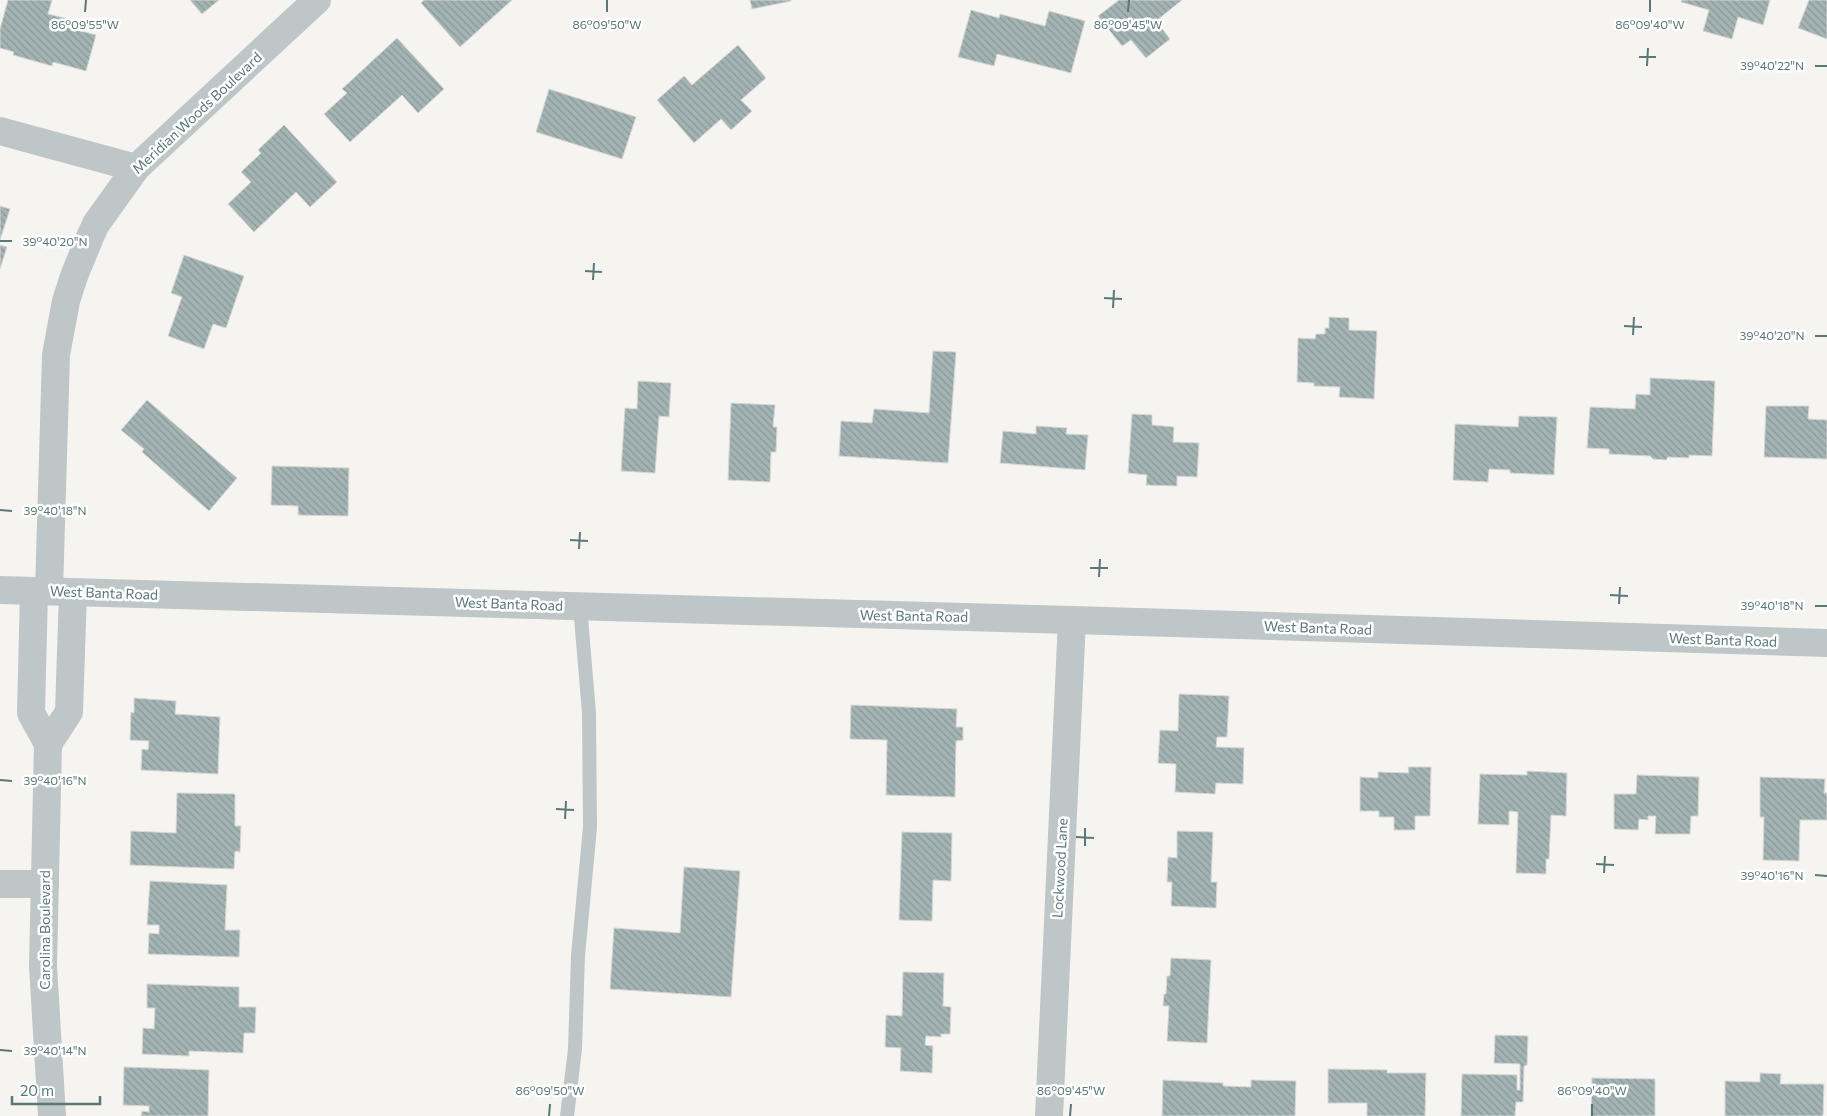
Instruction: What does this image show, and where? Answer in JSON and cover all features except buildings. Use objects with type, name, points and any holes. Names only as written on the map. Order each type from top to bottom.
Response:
[{"type":"street","name":"Meridian Woods Boulevard","points":[[52,592],[54,382],[58,340],[74,276],[96,224],[136,168],[317,0]]},
{"type":"street","points":[[0,131],[136,168]]},
{"type":"street","name":"West Banta Road","points":[[0,590],[1072,620],[1827,644]]},
{"type":"street","points":[[52,592],[69,712],[48,744],[31,714],[52,592]]},
{"type":"street","name":"Lockwood Lane","points":[[1049,1116],[1072,620]]},
{"type":"street","name":"Carolina Boulevard","points":[[48,744],[43,966],[52,1116]]},
{"type":"street","points":[[0,884],[45,884]]},
{"type":"lane","points":[[566,1116],[575,1050],[578,956],[590,827],[589,713],[580,606]]}]
